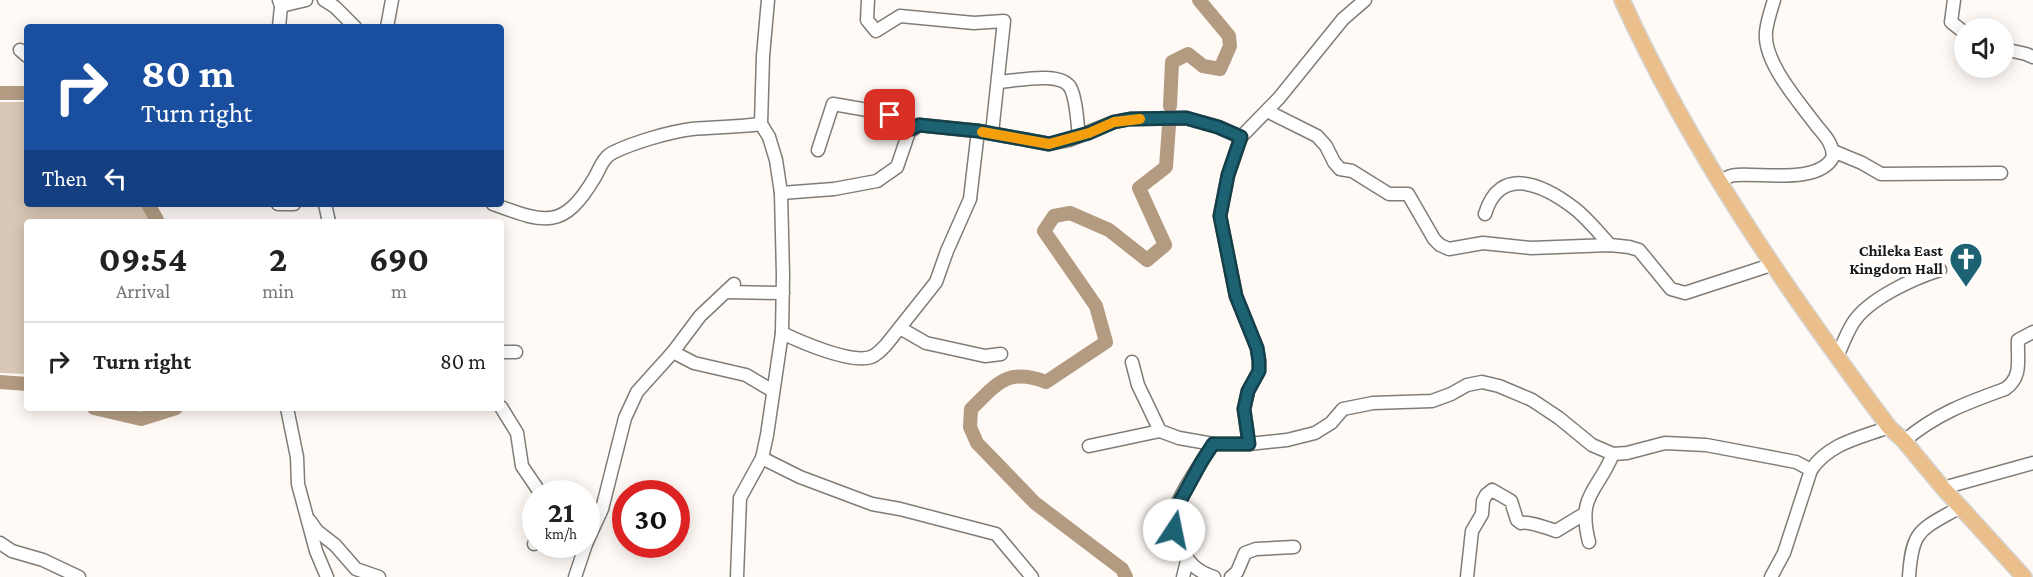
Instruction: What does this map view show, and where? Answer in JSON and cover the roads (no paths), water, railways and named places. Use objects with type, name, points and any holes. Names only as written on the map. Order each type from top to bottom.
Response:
[{"type":"main road","points":[[1622,0],[1653,65],[1719,182],[1771,265],[1889,427],[2024,577]]},
{"type":"street","points":[[279,24],[280,3],[306,0]]},
{"type":"street","points":[[324,0],[335,7],[352,24]]},
{"type":"street","points":[[388,24],[392,0]]},
{"type":"street","points":[[737,577],[740,498],[762,458],[782,333],[781,193],[776,160],[769,137],[761,124],[763,56],[768,0]]},
{"type":"street","points":[[868,0],[867,20],[876,31],[900,16],[974,23],[1004,21],[992,133]]},
{"type":"street","points":[[1249,444],[1244,409],[1248,391],[1259,371],[1259,361],[1257,348],[1236,296],[1220,216],[1228,175],[1241,137],[1267,111],[1342,19],[1365,0]]},
{"type":"street","points":[[1719,182],[1737,175],[1764,176],[1816,172],[1830,163],[1833,151],[1830,142],[1806,112],[1773,63],[1767,46],[1766,32],[1774,0]]},
{"type":"street","points":[[1954,0],[1952,22],[1954,24]]},
{"type":"street","points":[[2014,51],[2033,57]]},
{"type":"street","points":[[999,82],[1055,78],[1067,82],[1072,90],[1079,136]]},
{"type":"street","points":[[818,150],[832,104],[879,112],[902,119],[911,129]]},
{"type":"street","points":[[1267,111],[1317,136],[1340,169],[1352,171],[1389,194],[1408,194],[1434,239],[1449,249],[1483,243],[1531,248],[1610,245],[1639,250],[1671,289],[1685,293],[1771,265]]},
{"type":"street","points":[[781,193],[834,189],[877,181],[897,167],[911,129],[919,125],[992,133],[1049,144],[1079,136],[1114,122],[1130,119],[1186,118],[1218,127],[1241,137]]},
{"type":"street","points":[[502,207],[537,219],[561,216],[580,201],[604,159],[612,153],[690,130],[761,124]]},
{"type":"street","points":[[782,333],[806,344],[844,356],[869,358],[877,354],[936,282],[946,250],[970,199],[978,131]]},
{"type":"street","points":[[1833,151],[1881,174],[2001,173]]},
{"type":"street","points":[[1485,214],[1488,202],[1495,192],[1506,184],[1528,183],[1554,195],[1575,209],[1610,245]]},
{"type":"street","points":[[1837,357],[1853,323],[1860,314],[1894,289],[1940,270]]},
{"type":"street","points":[[600,513],[625,418],[637,392],[689,329],[730,288],[783,293]]},
{"type":"street","points":[[900,328],[926,343],[985,356],[1001,354]]},
{"type":"street","points":[[1904,441],[1919,428],[1943,413],[2011,384],[2018,372],[2018,340],[2033,332]]},
{"type":"street","points":[[504,352],[516,352]]},
{"type":"street","points":[[672,352],[694,363],[746,375],[773,391]]},
{"type":"street","points":[[1132,362],[1138,385],[1160,431]]},
{"type":"street","points":[[1089,446],[1160,431],[1179,438],[1213,444],[1249,444],[1287,440],[1315,433],[1331,423],[1343,409],[1373,403],[1432,401],[1467,385],[1482,382],[1499,386],[1532,400],[1559,418],[1592,445],[1613,454],[1627,453],[1665,443],[1706,445],[1796,462],[1811,470]]},
{"type":"street","points":[[288,411],[297,457],[298,484],[316,551],[327,577]]},
{"type":"street","points":[[504,411],[518,433],[522,466],[532,480]]},
{"type":"street","points":[[1771,577],[1784,553],[1811,470],[1819,458],[1831,448],[1889,427]]},
{"type":"street","points":[[1213,444],[1174,512],[1174,530],[1187,561],[1214,577]]},
{"type":"street","points":[[1589,542],[1584,514],[1588,499],[1606,471],[1613,454]]},
{"type":"street","points":[[762,458],[800,477],[872,504],[996,534],[1032,577]]},
{"type":"street","points":[[1943,488],[2033,463]]},
{"type":"street","points":[[1467,577],[1472,531],[1482,514],[1483,501],[1492,490],[1511,501],[1517,520],[1521,523],[1529,522],[1556,531],[1584,514]]},
{"type":"street","points":[[1909,577],[1916,537],[1923,529],[1960,507]]},
{"type":"street","points":[[306,515],[317,531],[335,545],[356,569],[379,577]]},
{"type":"street","points":[[0,543],[12,551],[43,560],[79,577]]},
{"type":"street","points":[[1231,577],[1237,572],[1245,553],[1256,549],[1294,547]]},
{"type":"street","points":[[575,577],[581,558]]},
{"type":"street","points":[[1183,577],[1187,561]]},
{"type":"waterway","points":[[1170,106],[1172,62],[1188,54],[1203,66],[1220,69],[1230,46],[1229,36],[1199,0]]},
{"type":"waterway","points":[[0,93],[24,93]]},
{"type":"waterway","points":[[1126,577],[1122,569],[1035,503],[977,443],[970,427],[971,409],[1004,380],[1021,376],[1046,382],[1106,342],[1096,306],[1044,231],[1054,216],[1070,213],[1109,230],[1147,260],[1165,245],[1139,188],[1166,167],[1169,125]]},
{"type":"waterway","points":[[150,207],[156,219]]},
{"type":"waterway","points":[[0,382],[24,384]]},
{"type":"waterway","points":[[107,411],[141,419],[166,411]]},
{"type":"place","name":"Chileka East Kingdom Hall","points":[[1966,288]]}]
